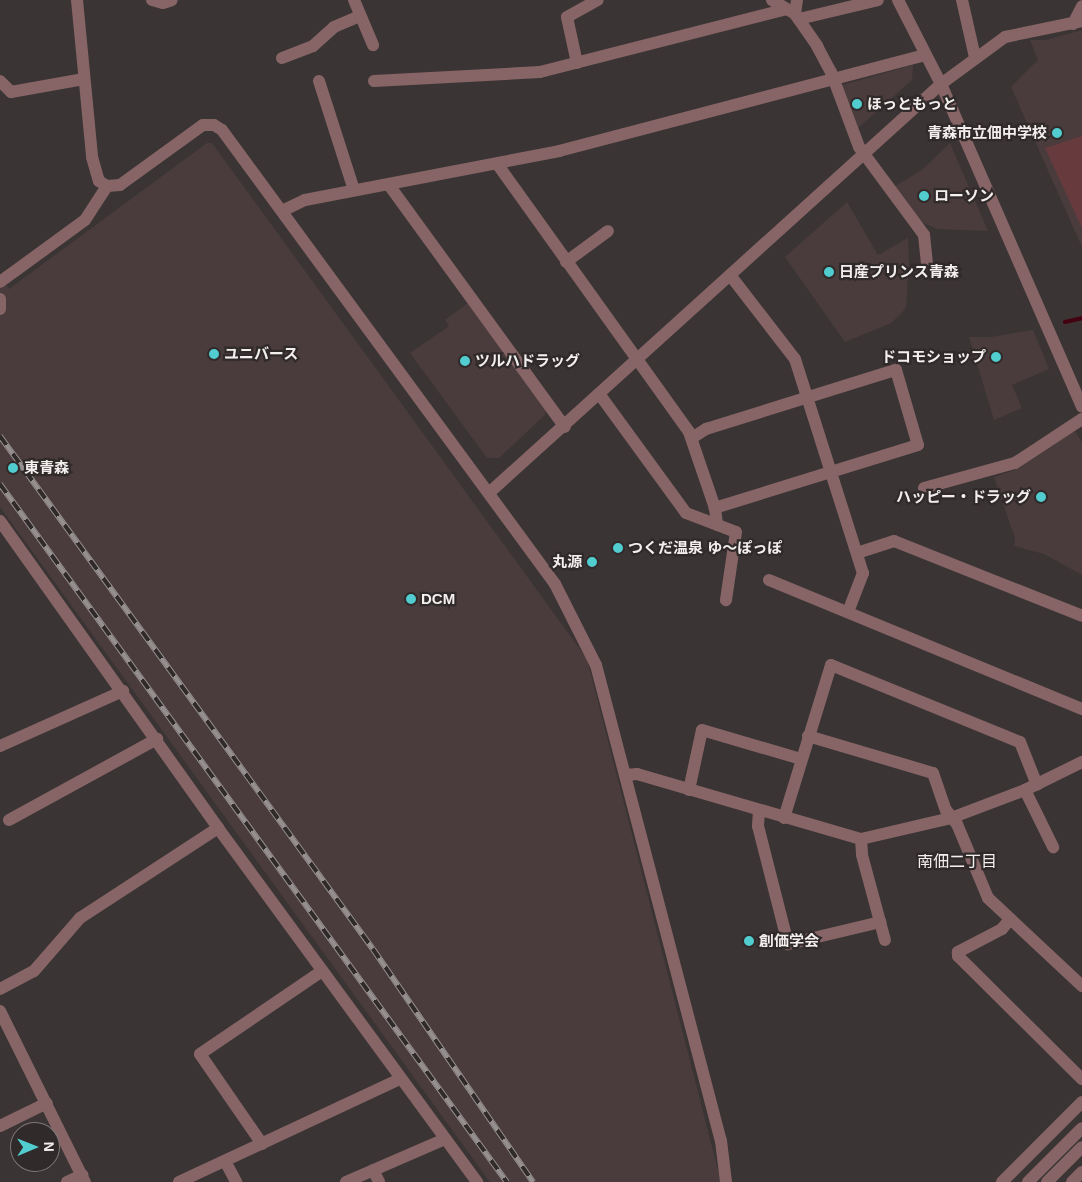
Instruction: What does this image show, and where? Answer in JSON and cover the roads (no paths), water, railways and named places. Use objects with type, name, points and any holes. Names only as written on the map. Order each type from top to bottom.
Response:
[{"type":"street","points":[[77,0],[94,171],[99,181],[107,186],[120,185],[197,129],[211,125],[226,134],[551,577],[590,648],[626,775],[721,1141],[726,1182]]},
{"type":"street","points":[[152,0],[163,3],[172,0]]},
{"type":"street","points":[[354,0],[373,45]]},
{"type":"street","points":[[576,63],[567,17],[598,0]]},
{"type":"street","points":[[772,0],[793,14],[826,61],[863,155],[924,235],[927,264]]},
{"type":"street","points":[[793,14],[797,0]]},
{"type":"street","points":[[374,81],[531,74],[793,14],[878,0]]},
{"type":"street","points":[[898,0],[941,84],[1077,383],[1082,407]]},
{"type":"street","points":[[962,0],[975,57]]},
{"type":"street","points":[[490,492],[941,84],[975,57],[1015,34],[1077,23],[1082,6]]},
{"type":"street","points":[[282,58],[313,46],[334,27],[360,16]]},
{"type":"street","points":[[282,211],[305,200],[498,165],[925,55]]},
{"type":"street","points":[[0,81],[11,92],[84,79]]},
{"type":"street","points":[[319,81],[354,190]]},
{"type":"street","points":[[498,165],[692,438],[715,508],[716,525]]},
{"type":"street","points":[[389,185],[565,426]]},
{"type":"street","points":[[0,282],[85,220],[107,186]]},
{"type":"street","points":[[566,262],[608,231]]},
{"type":"street","points":[[730,275],[793,354],[863,576],[848,612]]},
{"type":"street","points":[[0,299],[0,309]]},
{"type":"street","points":[[692,438],[706,429],[896,370],[918,445],[715,508]]},
{"type":"street","points":[[600,394],[686,513],[737,534],[726,600]]},
{"type":"street","points":[[924,488],[1015,463],[1082,420]]},
{"type":"street","points":[[0,521],[123,691],[218,828],[477,1182]]},
{"type":"street","points":[[857,553],[894,541],[1082,616]]},
{"type":"street","points":[[769,580],[1082,710]]},
{"type":"street","points":[[784,818],[831,665],[1020,742],[1031,788],[1053,847]]},
{"type":"street","points":[[0,746],[123,691]]},
{"type":"street","points":[[689,790],[702,730],[801,758]]},
{"type":"street","points":[[808,736],[933,773],[951,818],[988,898],[1082,986]]},
{"type":"street","points":[[9,820],[157,740]]},
{"type":"street","points":[[626,775],[637,774],[759,811],[861,839],[951,818],[1031,788],[1082,762]]},
{"type":"street","points":[[759,811],[758,826],[788,944],[880,922]]},
{"type":"street","points":[[0,989],[34,971],[80,918],[218,828]]},
{"type":"street","points":[[861,839],[862,855],[885,940]]},
{"type":"street","points":[[1010,919],[1002,929],[958,952],[958,956],[1082,1080]]},
{"type":"street","points":[[262,1144],[200,1054],[322,971]]},
{"type":"street","points":[[0,1011],[83,1179],[68,1182]]},
{"type":"street","points":[[179,1182],[400,1079]]},
{"type":"street","points":[[1002,1182],[1082,1102]]},
{"type":"street","points":[[0,1126],[47,1103]]},
{"type":"street","points":[[1028,1182],[1082,1128]]},
{"type":"street","points":[[346,1182],[445,1139]]},
{"type":"street","points":[[1047,1182],[1082,1147]]},
{"type":"street","points":[[225,1161],[236,1182]]},
{"type":"street","points":[[373,1170],[379,1182]]},
{"type":"street","points":[[1072,1182],[1082,1172]]},
{"type":"waterway","points":[[1065,322],[1082,318]]},
{"type":"railway","points":[[0,436],[373,949],[533,1182]]},
{"type":"railway","points":[[0,484],[507,1182]]},
{"type":"place","name":"ほっともっと","points":[[857,104]]},
{"type":"place","name":"青森市立佃中学校","points":[[1057,133]]},
{"type":"place","name":"ローソン","points":[[924,196]]},
{"type":"place","name":"日産プリンス青森","points":[[829,272]]},
{"type":"place","name":"ユニバース","points":[[214,354]]},
{"type":"place","name":"ドコモショップ","points":[[996,357]]},
{"type":"place","name":"ツルハドラッグ","points":[[465,361]]},
{"type":"place","name":"東青森","points":[[13,468]]},
{"type":"place","name":"ハッピー・ドラッグ","points":[[1041,497]]},
{"type":"place","name":"つくだ温泉 ゆ～ぽっぽ","points":[[618,548]]},
{"type":"place","name":"丸源","points":[[592,562]]},
{"type":"place","name":"DCM","points":[[411,599]]},
{"type":"place","name":"創価学会","points":[[749,941]]},
{"type":"district","name":"南佃二丁目","points":[[957,862]]}]
